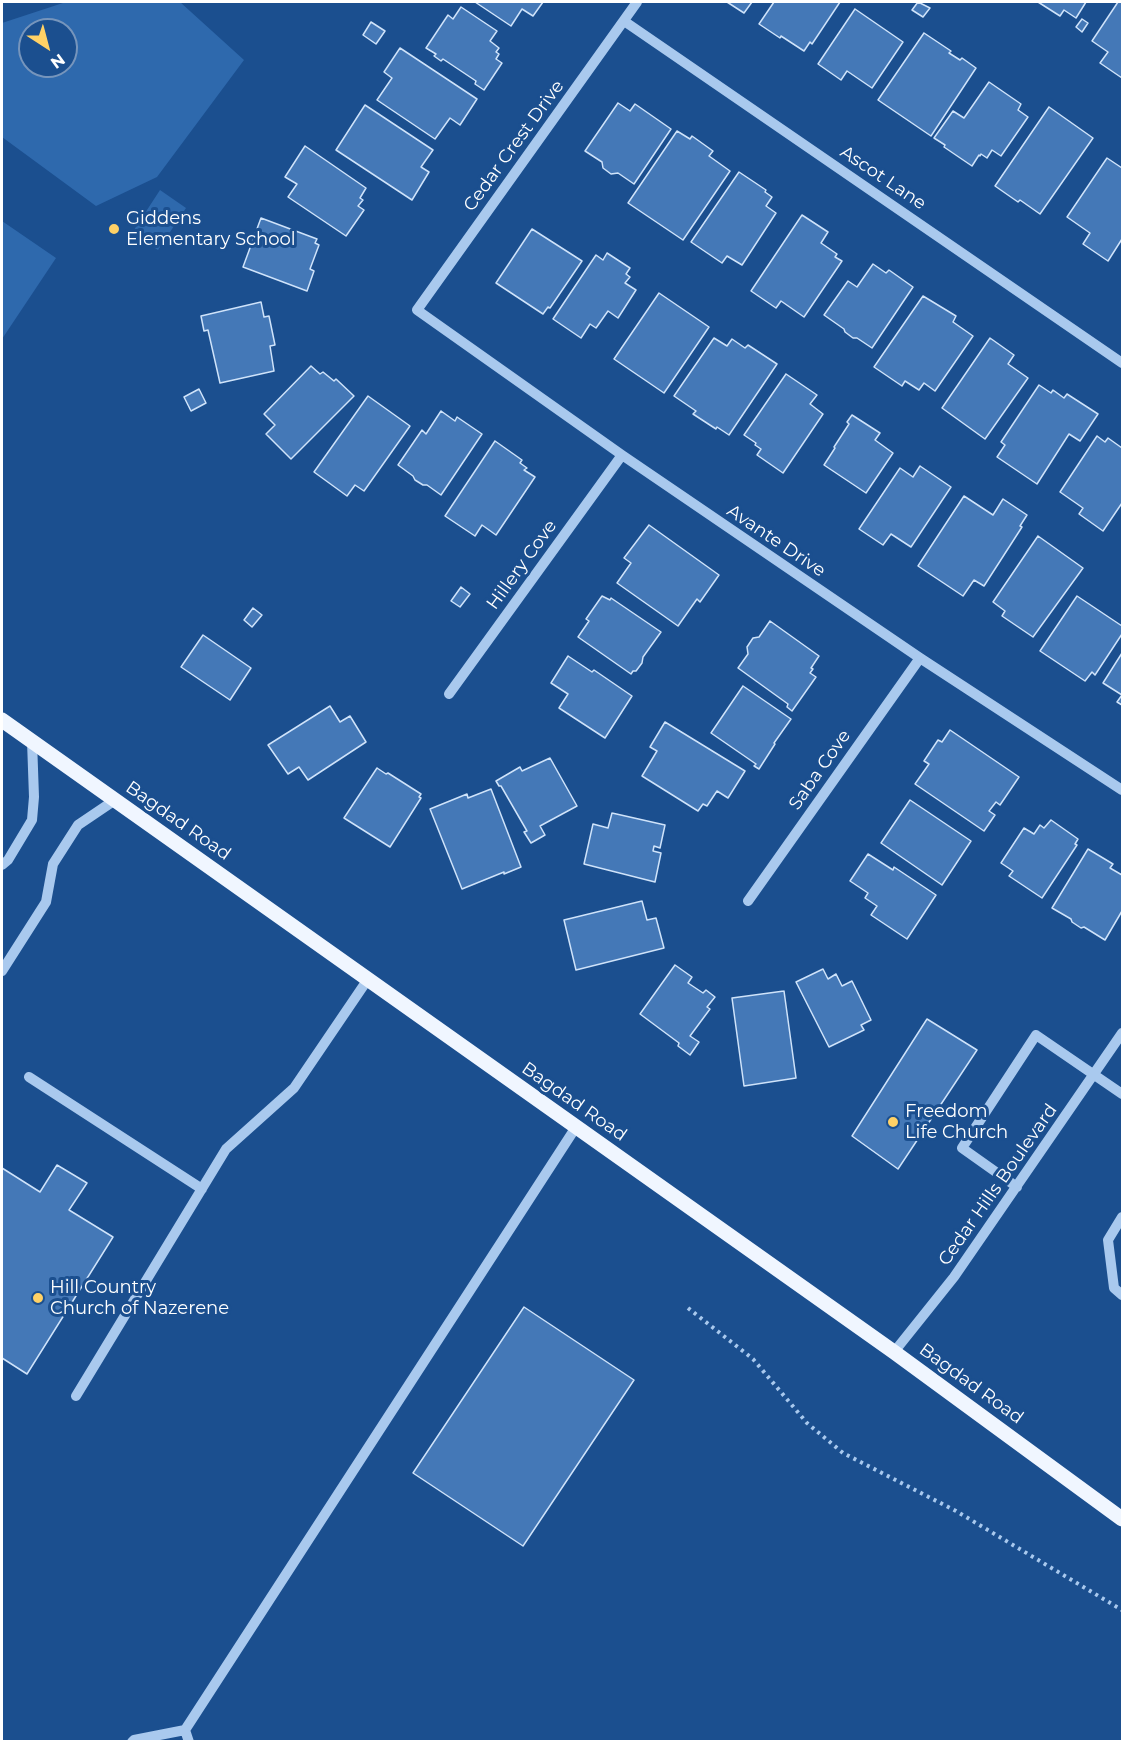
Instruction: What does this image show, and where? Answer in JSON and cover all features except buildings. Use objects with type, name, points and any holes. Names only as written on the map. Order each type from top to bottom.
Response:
[{"type":"main road","name":"Bagdad Road","points":[[2,720],[894,1352],[1122,1519]]},
{"type":"street","name":"Cedar Crest Drive","points":[[417,310],[637,2]]},
{"type":"street","name":"Ascot Lane","points":[[624,21],[1122,363]]},
{"type":"street","name":"Avante Drive","points":[[417,310],[622,455],[920,658],[1122,790]]},
{"type":"street","name":"Hillery Cove","points":[[449,694],[622,455]]},
{"type":"street","name":"Saba Cove","points":[[748,901],[920,658]]},
{"type":"street","points":[[2,865],[8,860],[32,820],[34,797],[32,741]]},
{"type":"street","points":[[2,970],[46,902],[53,864],[78,825],[115,800]]},
{"type":"street","points":[[76,1396],[226,1149],[294,1088],[368,979]]},
{"type":"street","name":"Cedar Hills Boulevard","points":[[894,1352],[954,1277],[1122,1034]]},
{"type":"street","points":[[1017,1187],[962,1148],[1036,1035],[1122,1094]]},
{"type":"street","points":[[29,1077],[202,1189]]},
{"type":"street","points":[[132,1742],[185,1730],[576,1127]]},
{"type":"street","points":[[1122,1217],[1108,1240],[1114,1288],[1122,1295]]},
{"type":"street","points":[[185,1730],[189,1742]]},
{"type":"path","points":[[688,1308],[753,1359],[807,1423],[843,1454],[956,1511],[1122,1611]]},
{"type":"shaded area","points":[[66,2],[180,2],[244,60],[157,177],[96,206],[2,137],[2,23]]},
{"type":"shaded area","points":[[160,190],[186,208],[158,250],[132,233]]},
{"type":"shaded area","points":[[2,221],[56,258],[2,339]]},
{"type":"place","name":"Giddens Elementary School","points":[[114,229]]},
{"type":"place","name":"Freedom Life Church","points":[[893,1122]]},
{"type":"place","name":"Hill Country Church of Nazerene","points":[[38,1298]]}]
